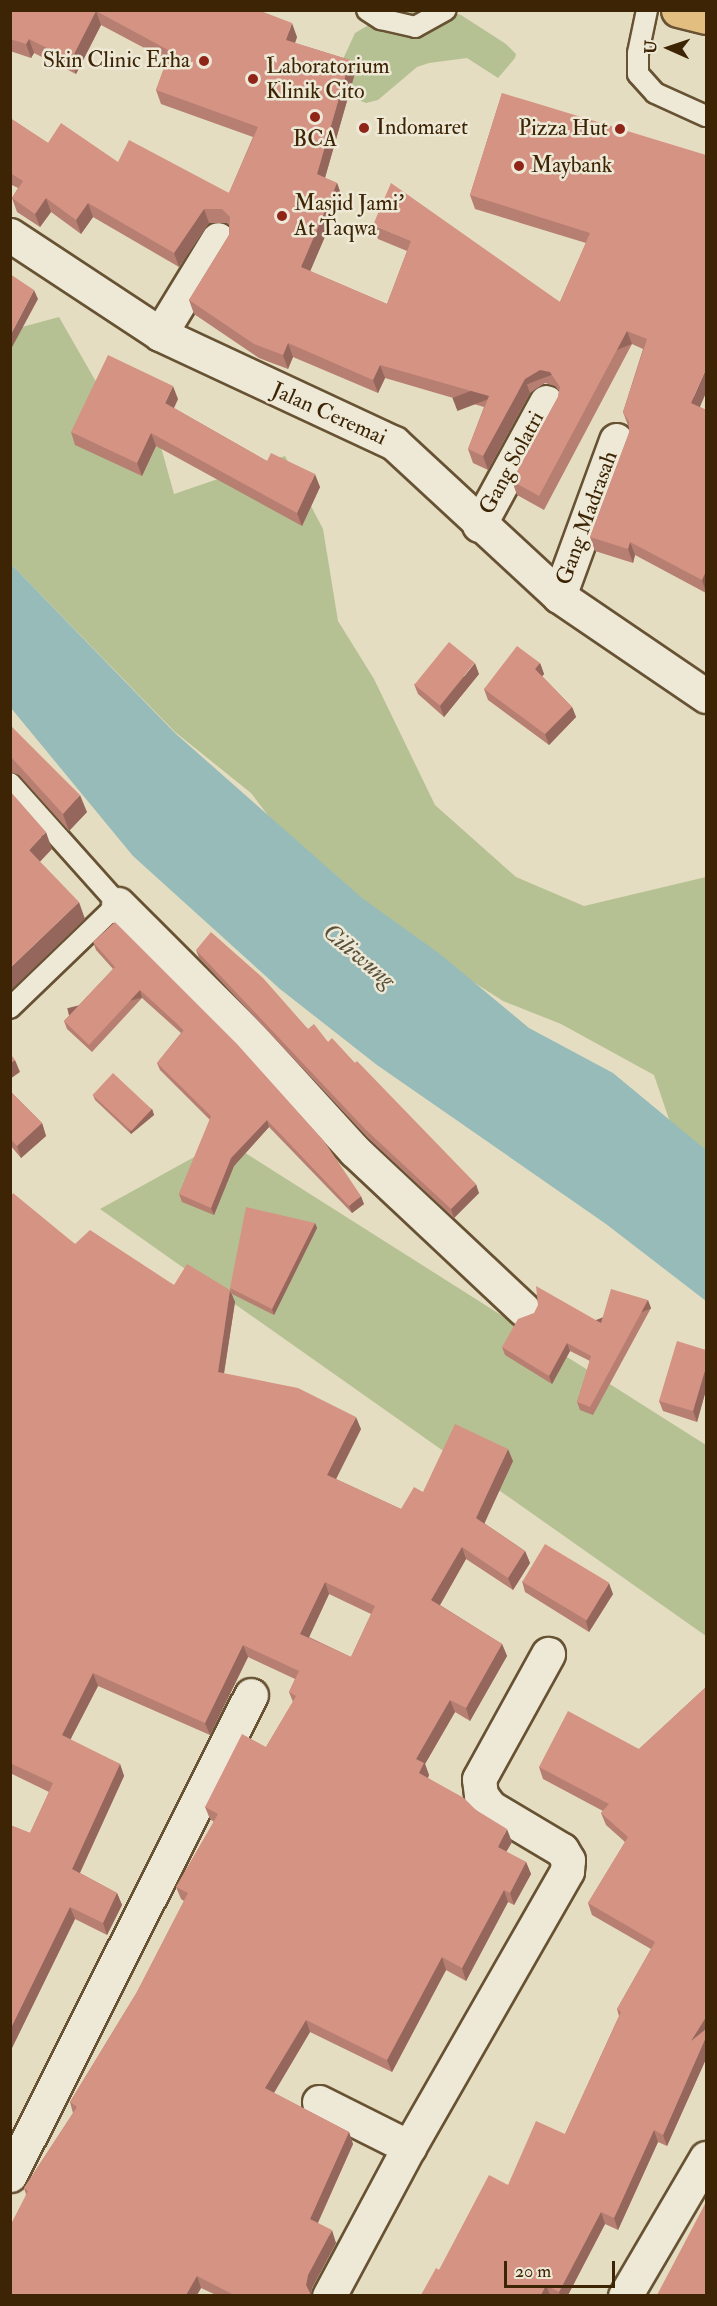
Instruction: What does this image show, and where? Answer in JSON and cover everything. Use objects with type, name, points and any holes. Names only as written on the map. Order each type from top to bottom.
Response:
[{"type":"highway","points":[[678,10],[706,17]]},
{"type":"street","name":"Jalan Ceremai","points":[[10,235],[160,334],[394,443],[479,525],[559,596],[706,696]]},
{"type":"street","points":[[160,334],[218,239]]},
{"type":"street","name":"Gang Solatri","points":[[479,525],[546,402]]},
{"type":"street","name":"Gang Madrasah","points":[[559,596],[616,440]]},
{"type":"street","points":[[118,904],[253,1039],[355,1151],[523,1309]]},
{"type":"street","points":[[329,2295],[409,2147],[567,1871],[568,1860],[562,1850],[490,1807],[481,1795],[479,1779],[548,1654]]},
{"type":"street","points":[[10,2175],[19,2138],[251,1695]]},
{"type":"street","points":[[319,2102],[409,2147]]},
{"type":"street","points":[[625,2295],[706,2158]]},
{"type":"lane","points":[[367,10],[381,19],[415,27],[446,10]]},
{"type":"lane","points":[[647,10],[638,53],[638,74],[655,93],[706,116]]},
{"type":"lane","points":[[10,783],[118,904],[10,1008]]},
{"type":"green space","points":[[405,10],[446,11],[461,15],[506,44],[516,54],[515,58],[498,78],[467,58],[429,63],[417,67],[378,100],[366,103],[353,98],[347,86],[343,59],[355,33],[367,26],[404,23]]},
{"type":"green space","points":[[59,317],[95,380],[156,429],[174,494],[285,456],[323,529],[338,621],[374,679],[435,805],[516,877],[584,906],[706,877],[706,1167],[675,1137],[654,1075],[561,1024],[503,1001],[346,901],[283,835],[251,793],[175,732],[11,564],[11,330]]},
{"type":"green space","points":[[225,1140],[706,1445],[706,1636],[100,1209]]},
{"type":"water","name":"Ciliwung","points":[[11,564],[175,733],[362,898],[440,954],[529,1028],[613,1073],[706,1150],[706,1301],[606,1224],[377,1065],[280,989],[133,856],[11,708]]},
{"type":"building","points":[[10,10],[258,10],[292,23],[286,40],[350,60],[317,174],[337,183],[301,267],[387,304],[411,241],[373,225],[391,183],[560,302],[590,233],[470,195],[502,93],[706,155],[706,369],[691,403],[706,410],[706,571],[702,580],[630,542],[628,549],[590,537],[629,433],[629,422],[623,412],[647,339],[627,331],[539,496],[512,481],[558,397],[560,387],[550,372],[540,370],[525,379],[483,456],[468,449],[489,396],[380,365],[373,380],[288,343],[283,355],[254,344],[189,300],[229,235],[230,217],[222,209],[204,209],[174,253],[88,203],[76,220],[46,198],[35,214],[12,198],[23,181],[10,173],[10,118],[48,143],[61,123],[118,162],[129,140],[229,193],[258,127],[156,90],[170,51],[96,11],[71,60],[29,39],[26,44],[10,39]]},
{"type":"building","points":[[10,274],[34,290],[10,336]]},
{"type":"building","points":[[108,355],[173,386],[165,403],[267,461],[271,453],[315,474],[297,513],[151,433],[137,463],[71,432]]},
{"type":"building","points":[[449,642],[475,663],[440,706],[414,685]]},
{"type":"building","points":[[517,646],[540,663],[535,669],[572,707],[545,734],[484,689]]},
{"type":"building","points":[[10,725],[80,795],[63,814],[10,757]]},
{"type":"building","points":[[10,791],[46,832],[29,850],[79,902],[10,968]]},
{"type":"building","points":[[115,922],[237,1044],[324,1141],[361,1196],[349,1206],[267,1120],[231,1158],[211,1208],[179,1194],[211,1116],[157,1063],[184,1030],[140,990],[89,1045],[64,1021],[115,967],[93,942]]},
{"type":"building","points":[[211,932],[263,978],[308,1029],[314,1024],[328,1042],[332,1038],[355,1063],[357,1061],[476,1184],[451,1209],[365,1129],[196,950]]},
{"type":"building","points":[[10,1053],[15,1060],[10,1063]]},
{"type":"building","points":[[113,1073],[152,1109],[131,1131],[93,1095]]},
{"type":"building","points":[[10,1091],[42,1123],[17,1146],[10,1138]]},
{"type":"building","points":[[13,1193],[75,1244],[90,1230],[174,1285],[187,1264],[230,1290],[218,1372],[298,1388],[356,1417],[327,1475],[401,1509],[414,1487],[423,1492],[455,1424],[508,1449],[476,1518],[525,1551],[508,1578],[462,1547],[431,1600],[502,1644],[466,1708],[450,1700],[416,1759],[424,1763],[419,1773],[464,1798],[476,1810],[507,1829],[498,1847],[526,1862],[510,1893],[504,1890],[462,1968],[442,1957],[387,2060],[306,2020],[265,2088],[349,2132],[310,2219],[332,2230],[308,2275],[306,2285],[311,2295],[234,2295],[197,2276],[186,2295],[10,2295],[10,2226],[28,2191],[24,2188],[77,2107],[70,2102],[137,1992],[188,1893],[176,1887],[218,1814],[205,1807],[242,1734],[266,1747],[296,1696],[289,1692],[299,1671],[243,1645],[205,1723],[93,1673],[62,1735],[120,1764],[72,1869],[117,1893],[103,1923],[70,1907],[10,2030],[10,1825],[30,1833],[53,1783],[10,1763],[10,1199]],"holes":[[[325,1582],[375,1606],[351,1657],[300,1634]]]},
{"type":"building","points":[[246,1207],[315,1223],[272,1309],[230,1288]]},
{"type":"building","points":[[536,1286],[601,1323],[611,1289],[648,1300],[590,1407],[577,1402],[591,1356],[567,1343],[549,1376],[502,1347],[518,1319],[534,1313],[538,1305]]},
{"type":"building","points":[[677,1341],[706,1350],[706,1367],[693,1411],[659,1401]]},
{"type":"building","points":[[545,1544],[609,1583],[587,1620],[522,1582]]},
{"type":"building","points":[[706,1687],[706,2017],[691,2041],[706,2029],[706,2037],[663,2135],[654,2130],[614,2218],[601,2212],[559,2292],[546,2285],[541,2295],[421,2295],[436,2268],[439,2270],[489,2175],[508,2185],[536,2121],[565,2134],[621,2012],[617,2009],[655,1942],[588,1903],[628,1837],[601,1813],[609,1804],[539,1767],[568,1711],[639,1749]]},
{"type":"building","points":[[706,2202],[706,2295],[657,2295]]},
{"type":"place","name":"Skin Clinic Erha","points":[[204,61]]},
{"type":"place","name":"Laboratorium Klinik Cito","points":[[253,79]]},
{"type":"place","name":"BCA","points":[[315,117]]},
{"type":"place","name":"Indomaret","points":[[364,128]]},
{"type":"place","name":"Pizza Hut","points":[[620,129]]},
{"type":"place","name":"Maybank","points":[[519,166]]},
{"type":"place","name":"Masjid Jami' At Taqwa","points":[[282,216]]}]
